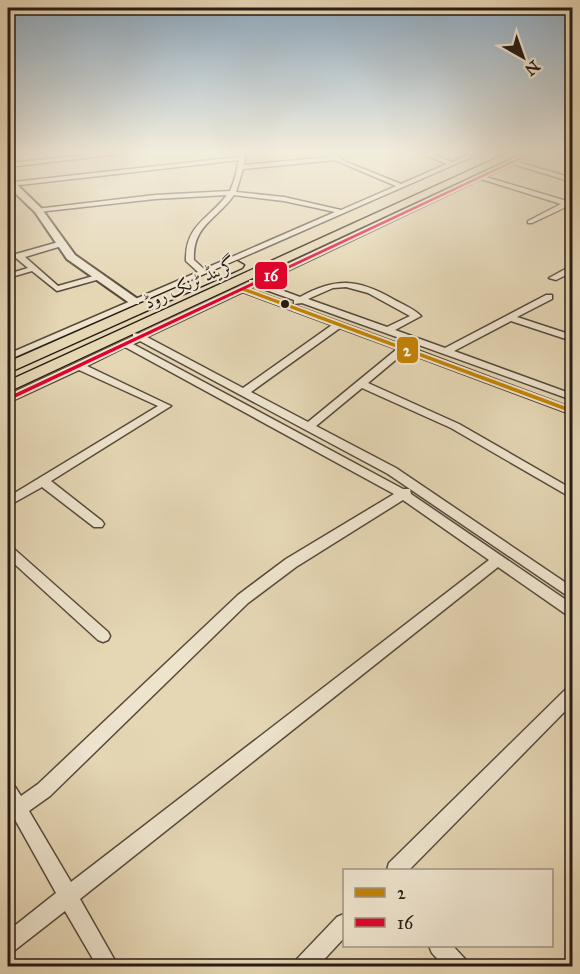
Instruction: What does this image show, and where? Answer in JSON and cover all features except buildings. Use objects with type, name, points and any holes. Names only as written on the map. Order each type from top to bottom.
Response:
[{"type":"highway","name":"گرینڈ ٹرنک روڈ","points":[[8,368],[385,197]]},
{"type":"highway","name":"گرینڈ ٹرنک روڈ","points":[[8,387],[131,337],[349,234],[364,222],[426,198]]},
{"type":"highway","points":[[345,214],[364,222]]},
{"type":"street","points":[[25,197],[38,210],[71,257],[135,302]]},
{"type":"street","points":[[38,210],[163,197]]},
{"type":"street","points":[[203,272],[190,261],[188,250],[193,235],[228,197]]},
{"type":"street","points":[[268,197],[305,201],[345,214]]},
{"type":"street","points":[[8,357],[203,272],[345,214],[378,197]]},
{"type":"street","points":[[548,197],[570,204]]},
{"type":"street","points":[[349,234],[426,198]]},
{"type":"street","points":[[530,222],[570,204]]},
{"type":"street","points":[[62,243],[19,256],[60,290],[97,277]]},
{"type":"street","points":[[8,276],[32,269]]},
{"type":"street","points":[[553,278],[573,269]]},
{"type":"street","points":[[291,306],[329,285],[347,283],[361,286],[417,316],[387,330],[378,337]]},
{"type":"street","points":[[247,284],[387,330],[573,398]]},
{"type":"street","points":[[247,284],[291,306],[573,411]]},
{"type":"street","points":[[447,351],[549,297]]},
{"type":"street","points":[[511,318],[573,338]]},
{"type":"street","points":[[245,391],[340,324]]},
{"type":"street","points":[[8,399],[79,366],[131,337]]},
{"type":"street","points":[[131,337],[245,391],[310,426],[573,594]]},
{"type":"street","points":[[131,337],[409,490],[498,560],[573,611]]},
{"type":"street","points":[[310,426],[405,347]]},
{"type":"street","points":[[8,502],[166,406],[79,366]]},
{"type":"street","points":[[361,384],[455,426],[573,494]]},
{"type":"street","points":[[43,481],[98,524]]},
{"type":"street","points":[[108,966],[13,800],[44,789],[243,599],[291,563],[409,490]]},
{"type":"street","points":[[8,551],[103,636]]},
{"type":"street","points":[[8,943],[498,560]]},
{"type":"street","points":[[397,869],[573,694]]},
{"type":"street","points":[[304,966],[343,926]]},
{"type":"street","points":[[441,947],[458,966]]},
{"type":"transit line","name":"16","points":[[8,399],[437,197]]},
{"type":"transit line","name":"2","points":[[243,289],[572,411]]}]
